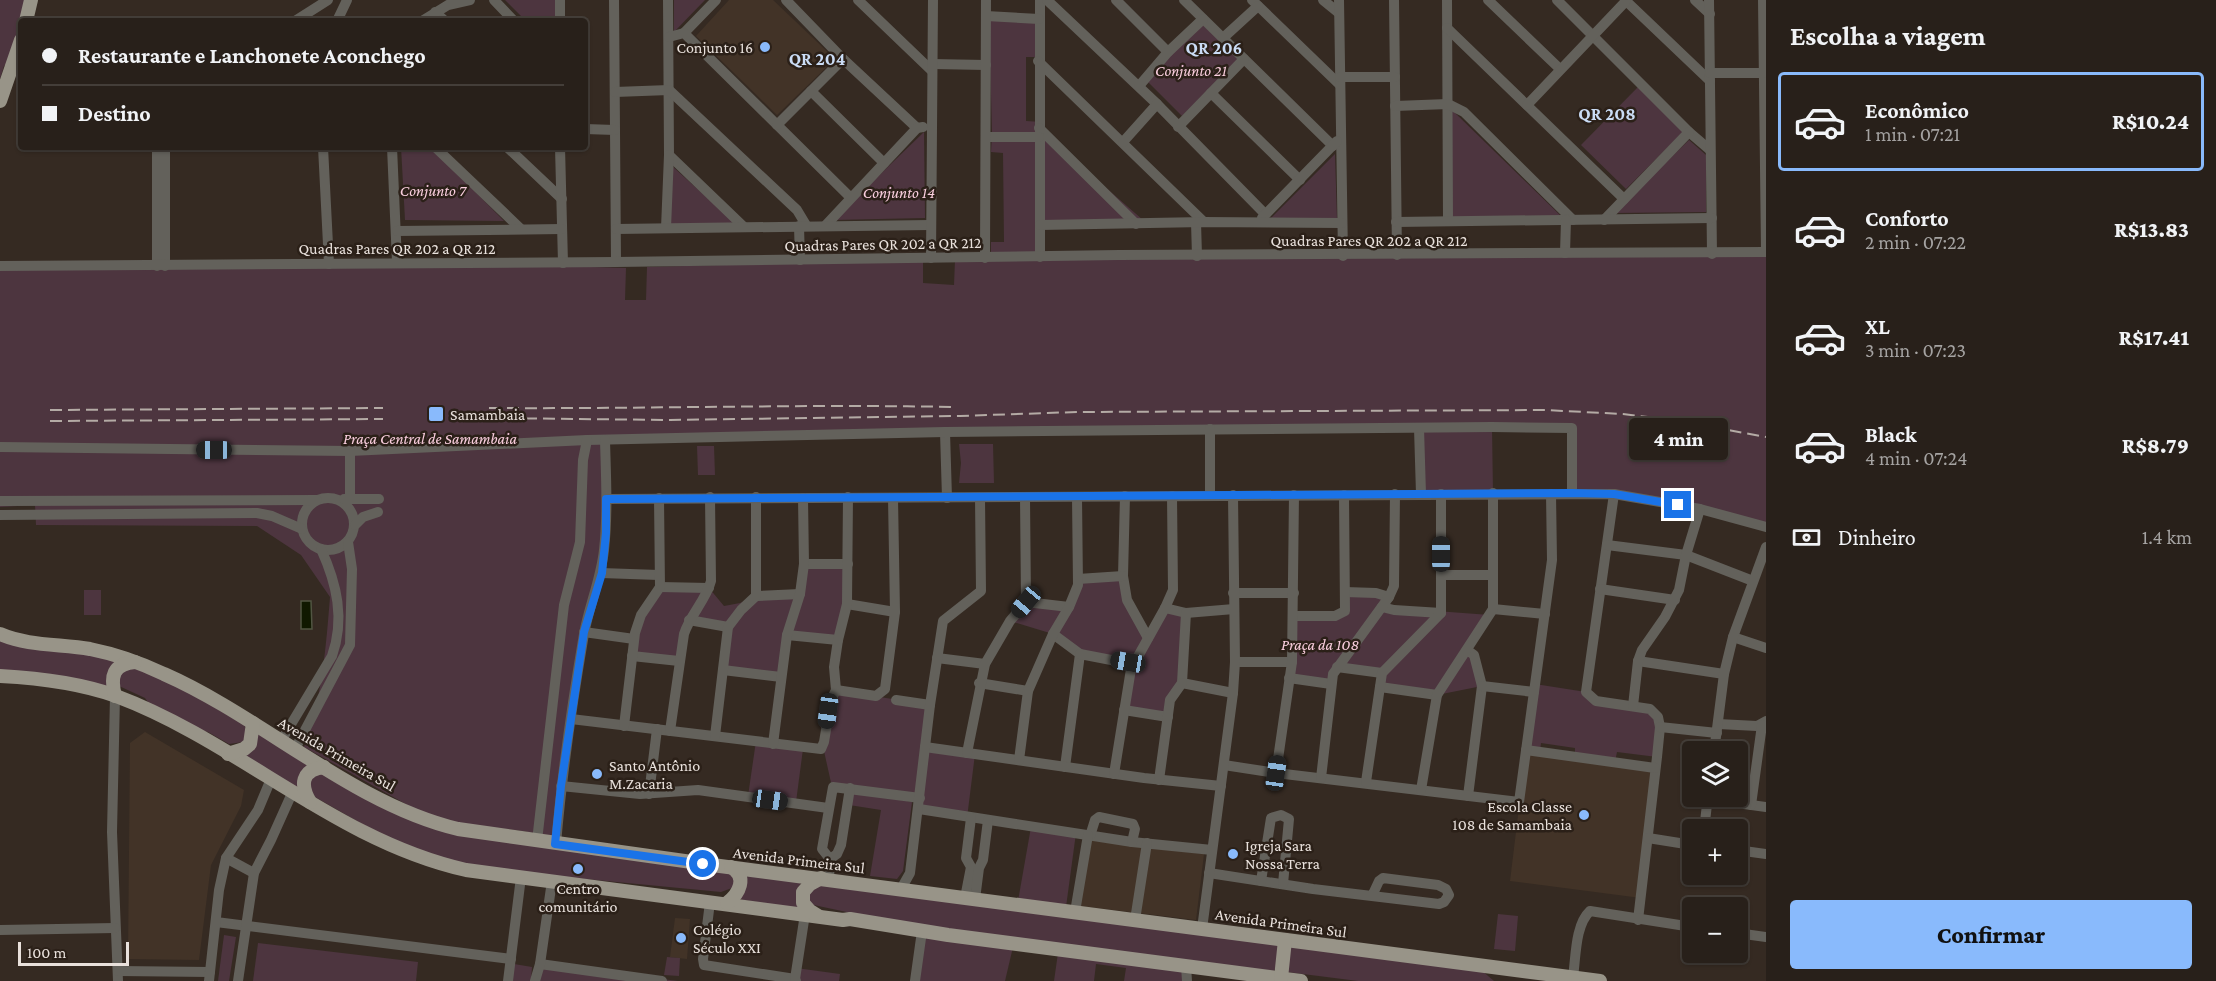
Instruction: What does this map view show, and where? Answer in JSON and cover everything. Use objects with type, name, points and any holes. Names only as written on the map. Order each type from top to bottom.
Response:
[{"type":"main road","points":[[27,18],[31,0]]},
{"type":"main road","points":[[0,101],[18,49]]},
{"type":"main road","name":"Avenida Primeira Sul","points":[[0,634],[22,640],[92,650],[135,662],[165,674],[210,697],[382,800],[420,818],[469,831],[1600,981]]},
{"type":"main road","points":[[115,696],[112,680],[114,675],[126,663],[135,662]]},
{"type":"main road","points":[[0,676],[56,682],[115,696],[175,723],[379,841],[419,858],[466,870],[1301,981]]},
{"type":"main road","points":[[228,754],[244,749],[250,744],[253,723]]},
{"type":"main road","points":[[310,802],[304,790],[304,780],[310,770],[324,767]]},
{"type":"main road","points":[[726,903],[737,894],[740,885],[737,873],[730,867]]},
{"type":"main road","points":[[812,915],[803,903],[803,892],[810,884],[825,879]]},
{"type":"main road","points":[[1281,978],[1285,940]]},
{"type":"main road","points":[[1480,966],[1496,974],[1501,981]]},
{"type":"street","points":[[300,18],[328,0]]},
{"type":"street","points":[[338,18],[346,0]]},
{"type":"street","points":[[426,18],[448,5],[470,0]]},
{"type":"street","points":[[494,0],[511,18]]},
{"type":"street","points":[[560,0],[560,18]]},
{"type":"street","points":[[614,0],[616,262]]},
{"type":"street","points":[[666,228],[669,155],[668,0]]},
{"type":"street","points":[[669,37],[684,33],[716,0]]},
{"type":"street","points":[[786,0],[843,59],[917,129]]},
{"type":"street","points":[[858,0],[932,68],[986,65]]},
{"type":"street","points":[[985,258],[986,0]]},
{"type":"street","points":[[1116,0],[1168,52]]},
{"type":"street","points":[[1184,0],[1244,59],[1337,142]]},
{"type":"street","points":[[1323,0],[1339,13]]},
{"type":"street","points":[[1339,0],[1340,81],[1337,142],[1342,255]]},
{"type":"street","points":[[1394,0],[1397,255]]},
{"type":"street","points":[[1447,0],[1448,221]]},
{"type":"street","points":[[1488,0],[1560,69]]},
{"type":"street","points":[[1557,0],[1689,132],[1710,150]]},
{"type":"street","points":[[1695,0],[1710,14]]},
{"type":"street","points":[[1709,0],[1712,254]]},
{"type":"street","points":[[1763,0],[1766,252]]},
{"type":"street","points":[[1040,257],[1038,61],[1039,18],[1042,1]]},
{"type":"street","points":[[1042,1],[1139,86],[1262,219]]},
{"type":"street","points":[[1527,105],[1625,1],[1710,77],[1764,73]]},
{"type":"street","points":[[930,3],[931,258]]},
{"type":"street","points":[[1223,38],[1255,3],[1340,81],[1395,76]]},
{"type":"street","points":[[435,12],[442,18]]},
{"type":"street","points":[[986,16],[1039,18]]},
{"type":"street","points":[[1139,86],[1168,52],[1203,19]]},
{"type":"street","points":[[1447,28],[1624,199]]},
{"type":"street","points":[[684,33],[850,197]]},
{"type":"street","points":[[777,125],[843,59]]},
{"type":"street","points":[[1178,127],[1244,59]]},
{"type":"street","points":[[1038,61],[1123,142],[1200,222],[1197,256]]},
{"type":"street","points":[[615,92],[669,90],[797,210],[803,226],[800,260]]},
{"type":"street","points":[[811,92],[884,163]]},
{"type":"street","points":[[1211,93],[1299,180]]},
{"type":"street","points":[[1123,142],[1157,104]]},
{"type":"street","points":[[1395,106],[1448,104],[1464,112],[1570,220]]},
{"type":"street","points":[[826,225],[850,197],[917,129],[932,124]]},
{"type":"street","points":[[588,129],[615,130]]},
{"type":"street","points":[[986,137],[1039,132],[1136,224]]},
{"type":"street","points":[[1604,220],[1689,132]]},
{"type":"street","points":[[1262,219],[1337,142]]},
{"type":"street","points":[[157,150],[161,266]]},
{"type":"street","points":[[161,266],[165,150]]},
{"type":"street","points":[[323,150],[329,264]]},
{"type":"street","points":[[392,150],[397,262]]},
{"type":"street","points":[[438,150],[520,229]]},
{"type":"street","points":[[510,150],[561,199]]},
{"type":"street","points":[[560,150],[563,263]]},
{"type":"street","points":[[669,155],[743,226]]},
{"type":"street","points":[[1396,222],[1712,218]]},
{"type":"street","points":[[1040,225],[1262,219],[1342,223]]},
{"type":"street","points":[[1565,253],[1570,220]]},
{"type":"street","points":[[616,229],[930,225]]},
{"type":"street","points":[[397,231],[562,229]]},
{"type":"street","name":"Quadras Pares QR 202 a QR 212","points":[[0,266],[1766,252]]},
{"type":"street","points":[[1419,428],[1420,494]]},
{"type":"street","points":[[0,447],[350,451],[587,440],[945,432],[1572,428],[1572,493]]},
{"type":"street","points":[[1210,429],[1210,496]]},
{"type":"street","points":[[945,432],[947,498]]},
{"type":"street","points":[[537,841],[564,605],[580,542],[583,467],[587,440]]},
{"type":"street","points":[[555,844],[561,786],[584,632],[602,573],[606,533],[605,440]]},
{"type":"street","points":[[350,451],[350,499]]},
{"type":"street","points":[[583,467],[594,462],[606,470]]},
{"type":"street","points":[[1421,790],[1437,695],[1493,609],[1493,493]]},
{"type":"street","points":[[606,499],[1572,493],[1614,494],[1700,509],[1766,526]]},
{"type":"street","points":[[1322,778],[1331,684],[1337,667],[1389,597],[1395,580],[1395,494]]},
{"type":"street","points":[[1366,782],[1382,674],[1441,613],[1442,494]]},
{"type":"street","points":[[1224,765],[1519,802],[1552,560],[1551,494]]},
{"type":"street","points":[[1614,494],[1586,693],[1596,701],[1654,711],[1658,717],[1660,727],[1638,920]]},
{"type":"street","points":[[1202,929],[1233,693],[1235,662],[1233,495]]},
{"type":"street","points":[[1276,773],[1292,662],[1294,495]]},
{"type":"street","points":[[1294,616],[1338,616],[1345,611],[1344,495]]},
{"type":"street","points":[[1019,760],[1028,691],[1053,633],[1076,592],[1078,579],[1077,496]]},
{"type":"street","points":[[1125,496],[1123,576],[1126,600],[1148,638]]},
{"type":"street","points":[[1114,774],[1132,664],[1165,609],[1173,590],[1172,496]]},
{"type":"street","points":[[670,731],[684,634],[689,620],[709,588],[711,573],[710,497]]},
{"type":"street","points":[[756,497],[756,596]]},
{"type":"street","points":[[571,719],[821,749],[831,700],[836,690],[834,666],[847,604],[848,497]]},
{"type":"street","points":[[967,753],[979,683],[985,664],[1011,621],[1026,602],[1025,497]]},
{"type":"street","points":[[624,726],[634,639],[641,615],[660,587],[659,498]]},
{"type":"street","points":[[773,744],[787,635],[800,594],[804,564],[802,498]]},
{"type":"street","points":[[836,690],[876,696],[885,689],[895,612],[892,498]]},
{"type":"street","points":[[901,889],[910,873],[930,705],[943,621],[981,591],[980,498]]},
{"type":"street","points":[[337,499],[350,509],[355,525]]},
{"type":"street","points":[[0,501],[380,499]]},
{"type":"street","points":[[302,529],[304,513],[317,500]]},
{"type":"street","points":[[1632,706],[1638,662],[1642,650],[1675,600],[1683,579],[1686,555],[1700,509]]},
{"type":"street","points":[[295,749],[350,645],[352,569],[348,542],[355,525],[363,517],[378,512]]},
{"type":"street","points":[[0,515],[257,513],[272,516],[302,529],[310,543],[321,549],[336,550],[348,542]]},
{"type":"street","points":[[1607,544],[1686,555],[1754,580]]},
{"type":"street","points":[[1715,741],[1724,674],[1733,637],[1766,547]]},
{"type":"street","points":[[281,741],[332,656],[337,642],[338,603],[334,578],[321,549]]},
{"type":"street","points":[[804,564],[848,564]]},
{"type":"street","points":[[602,573],[659,575]]},
{"type":"street","points":[[1441,575],[1493,575]]},
{"type":"street","points":[[1078,579],[1123,576]]},
{"type":"street","points":[[660,587],[709,588]]},
{"type":"street","points":[[1600,589],[1675,600]]},
{"type":"street","points":[[1345,592],[1376,593],[1389,597]]},
{"type":"street","points":[[1233,593],[1294,593]]},
{"type":"street","points":[[716,736],[728,627],[756,596],[800,594]]},
{"type":"street","points":[[1026,602],[1069,607]]},
{"type":"street","points":[[847,604],[895,612]]},
{"type":"street","points":[[1382,607],[1441,613]]},
{"type":"street","points":[[1165,609],[1186,613],[1234,609]]},
{"type":"street","points":[[1493,609],[1545,614]]},
{"type":"street","points":[[1159,780],[1171,697],[1182,683],[1186,613]]},
{"type":"street","points":[[689,620],[728,627]]},
{"type":"street","points":[[584,632],[634,639]]},
{"type":"street","points":[[1053,633],[1080,654],[1132,664]]},
{"type":"street","points":[[787,635],[838,640]]},
{"type":"street","points":[[1733,637],[1766,648]]},
{"type":"street","points":[[1467,650],[1473,655],[1482,686],[1468,796]]},
{"type":"street","points":[[1065,767],[1080,654]]},
{"type":"street","points":[[632,656],[679,661]]},
{"type":"street","points":[[937,658],[985,664]]},
{"type":"street","points":[[1235,662],[1292,662]]},
{"type":"street","points":[[1638,662],[1724,674]]},
{"type":"street","points":[[1337,667],[1382,674]]},
{"type":"street","points":[[723,670],[781,677]]},
{"type":"street","points":[[1289,678],[1331,684]]},
{"type":"street","points":[[979,683],[1028,691]]},
{"type":"street","points":[[1182,683],[1233,693]]},
{"type":"street","points":[[1482,686],[1534,692]]},
{"type":"street","points":[[1380,687],[1437,695]]},
{"type":"street","points":[[115,696],[112,832],[118,976],[210,976],[219,890],[226,858],[258,810],[270,779]]},
{"type":"street","points":[[896,700],[930,705]]},
{"type":"street","points":[[1124,710],[1168,717]]},
{"type":"street","points":[[1660,727],[1717,728],[1757,726],[1764,723]]},
{"type":"street","points":[[1751,805],[1764,723]]},
{"type":"street","points":[[649,794],[657,729]]},
{"type":"street","points":[[926,747],[1159,780],[1221,786]]},
{"type":"street","points":[[1526,750],[1655,768]]},
{"type":"street","points":[[561,786],[649,794],[698,790],[828,808]]},
{"type":"street","points":[[830,859],[822,849],[833,787],[850,788],[919,803],[971,818],[1132,842],[1212,850]]},
{"type":"street","points":[[825,879],[830,859],[840,850],[850,788]]},
{"type":"street","points":[[238,981],[254,873],[272,840],[293,791]]},
{"type":"street","points":[[1748,805],[1766,807]]},
{"type":"street","points":[[1261,881],[1271,818],[1281,815],[1289,819],[1283,884]]},
{"type":"street","points":[[1075,912],[1089,836],[1095,820],[1099,817],[1133,824],[1136,829],[1132,842]]},
{"type":"street","points":[[971,818],[966,858],[975,868]]},
{"type":"street","points":[[970,898],[975,868],[983,860],[988,820]]},
{"type":"street","points":[[1648,838],[1682,843]]},
{"type":"street","points":[[1135,920],[1147,843]]},
{"type":"street","points":[[1748,852],[1766,854]]},
{"type":"street","points":[[226,858],[254,873]]},
{"type":"street","points":[[910,873],[920,892]]},
{"type":"street","points":[[1209,873],[1372,896],[1439,904],[1444,902],[1449,895],[1446,889],[1438,885],[1383,878],[1379,880],[1372,896]]},
{"type":"street","points":[[508,981],[521,877]]},
{"type":"street","points":[[535,981],[540,964],[552,881]]},
{"type":"street","points":[[710,902],[702,961],[706,966],[796,980],[812,915]]},
{"type":"street","points":[[1572,979],[1581,928],[1590,911],[1682,926]]},
{"type":"street","points":[[216,922],[511,959]]},
{"type":"street","points":[[0,930],[115,928]]},
{"type":"street","points":[[915,981],[922,931]]},
{"type":"street","points":[[1748,935],[1766,937]]},
{"type":"street","points":[[540,964],[662,981]]},
{"type":"street","points":[[1188,981],[1190,966]]},
{"type":"street","points":[[718,981],[721,969]]},
{"type":"shaded area","name":"Conjunto 16","points":[[729,0],[773,0],[835,59],[777,115],[696,36]]},
{"type":"shaded area","points":[[301,601],[311,601],[312,629],[301,629]]},
{"type":"shaded area","points":[[145,732],[244,790],[241,806],[211,865],[199,960],[128,959],[130,743]]},
{"type":"shaded area","name":"Escola Classe 108 de Samambaia","points":[[1526,750],[1655,768],[1641,898],[1510,881]]},
{"type":"shaded area","points":[[1087,840],[1204,854],[1196,920],[1080,906]]},
{"type":"shaded area","name":"Colégio Século XXI","points":[[675,918],[690,919],[687,959],[670,957]]},
{"type":"green space","points":[[0,0],[26,0],[21,18],[18,18],[18,29],[9,62],[4,66],[0,79]]},
{"type":"green space","points":[[505,0],[559,0],[559,18],[523,18]]},
{"type":"green space","points":[[674,0],[705,0],[674,32]]},
{"type":"green space","points":[[989,18],[1042,19],[1042,57],[1026,57],[1026,121],[1042,122],[1042,132],[992,133]]},
{"type":"green space","name":"Conjunto 21","points":[[1201,23],[1238,59],[1182,116],[1146,80]]},
{"type":"green space","points":[[1638,87],[1683,132],[1626,189],[1581,145]]},
{"type":"green space","points":[[1451,109],[1562,217],[1452,219]]},
{"type":"green space","name":"Conjunto 14","points":[[924,132],[925,218],[833,220]]},
{"type":"green space","points":[[1043,133],[1143,220],[1044,221],[1042,253],[991,253],[991,242],[1004,242],[1003,153],[991,152],[992,135]]},
{"type":"green space","points":[[1689,140],[1706,155],[1706,212],[1614,213]]},
{"type":"green space","name":"Conjunto 7","points":[[401,150],[434,150],[504,221],[405,220]]},
{"type":"green space","points":[[1335,154],[1337,220],[1270,219]]},
{"type":"green space","points":[[672,166],[735,223],[668,226]]},
{"type":"green space","name":"Praça Central de Samambaia","points":[[1766,256],[1766,526],[1700,509],[1572,493],[1572,429],[1492,427],[1493,493],[1421,494],[1419,428],[605,440],[607,499],[554,836],[470,826],[427,816],[304,747],[319,692],[330,597],[301,555],[257,526],[36,525],[35,505],[0,507],[0,266],[383,261],[626,268],[625,300],[646,300],[647,267],[923,260],[923,283],[954,285],[955,260]]},
{"type":"green space","points":[[959,444],[993,444],[994,483],[959,483],[961,463]]},
{"type":"green space","points":[[697,446],[714,446],[715,475],[698,475]]},
{"type":"green space","points":[[804,564],[848,564],[838,640],[787,635],[781,677],[723,670],[728,627],[689,619],[679,661],[632,656],[635,633],[660,587],[709,588],[724,606],[740,603],[756,596],[800,594]]},
{"type":"green space","points":[[1123,576],[1127,600],[1148,638],[1165,608],[1186,613],[1182,683],[1168,717],[1124,710],[1131,669],[1080,654],[1053,634],[1010,621],[1026,602],[1069,607],[1078,579]]},
{"type":"green space","points":[[84,590],[101,590],[101,615],[84,615]]},
{"type":"green space","name":"Praça da 108","points":[[1345,592],[1389,597],[1382,607],[1490,615],[1467,650],[1482,686],[1437,695],[1380,687],[1382,674],[1338,667],[1331,684],[1289,678],[1294,616],[1338,616]]},
{"type":"green space","points":[[0,639],[122,661],[112,689],[0,670]]},
{"type":"green space","points":[[129,667],[164,677],[244,725],[247,731],[243,742],[229,744],[208,732],[196,730],[150,705],[145,698],[119,686],[115,675]]},
{"type":"green space","points":[[1535,684],[1586,692],[1587,695],[1654,711],[1657,757],[1617,752],[1615,762],[1575,757],[1575,748],[1541,743],[1540,752],[1526,750]]},
{"type":"green space","points":[[836,690],[930,705],[926,746],[975,754],[967,818],[919,809],[920,798],[832,787],[824,751]]},
{"type":"green space","points":[[256,729],[316,765],[300,792],[239,756]]},
{"type":"green space","points":[[756,741],[803,749],[796,802],[748,796]]},
{"type":"green space","points":[[316,769],[426,822],[731,872],[736,881],[732,888],[721,892],[554,876],[462,864],[416,851],[376,832],[315,797],[308,786]]},
{"type":"green space","points":[[851,790],[912,802],[903,871],[897,879],[870,876],[881,810],[849,805]]},
{"type":"green space","points":[[1031,827],[1076,833],[1066,907],[1018,901]]},
{"type":"green space","points":[[739,871],[804,878],[797,894],[804,910],[738,899]]},
{"type":"green space","points":[[816,885],[1279,945],[1277,966],[1273,972],[884,920],[809,904],[807,890]]},
{"type":"green space","points":[[1498,914],[1518,916],[1515,951],[1494,949]]},
{"type":"green space","points":[[224,935],[236,937],[229,981],[218,981]]},
{"type":"green space","points":[[923,936],[1013,947],[1005,981],[917,981]]},
{"type":"green space","points":[[258,943],[418,962],[416,981],[253,981]]},
{"type":"green space","points":[[1290,943],[1481,970],[1494,981],[1358,981],[1287,972]]},
{"type":"green space","points":[[1058,953],[1191,966],[1189,981],[1124,981],[1126,968],[1096,964],[1094,981],[1054,981]]},
{"type":"green space","points":[[667,957],[680,958],[679,976],[664,975]]},
{"type":"green space","points":[[538,963],[678,981],[534,981]]},
{"type":"green space","points":[[514,964],[532,967],[531,981],[511,981]]},
{"type":"green space","points":[[796,968],[840,974],[839,981],[794,981]]},
{"type":"railway","points":[[489,408],[957,407]]},
{"type":"railway","points":[[50,410],[383,408]]},
{"type":"railway","points":[[489,418],[670,420],[1077,412],[1545,410],[1623,414],[1673,420],[1766,437]]},
{"type":"railway","points":[[50,421],[383,419]]},
{"type":"place","name":"Conjunto 16","points":[[765,47]]},
{"type":"place","name":"Samambaia","points":[[436,414]]},
{"type":"place","name":"Santo Antônio M.Zacaria","points":[[597,774]]},
{"type":"place","name":"Escola Classe 108 de Samambaia","points":[[1584,815]]},
{"type":"place","name":"Igreja Sara Nossa Terra","points":[[1233,854]]},
{"type":"place","name":"Centro comunitário","points":[[578,869]]},
{"type":"place","name":"Colégio Século XXI","points":[[681,938]]},
{"type":"district","name":"QR 206","points":[[1214,48]]},
{"type":"district","name":"QR 204","points":[[817,59]]},
{"type":"district","name":"QR 208","points":[[1607,114]]},
{"type":"route","points":[[703,864],[555,844],[561,786],[584,632],[602,573],[606,533],[606,499],[1572,493],[1614,494],[1678,505]]}]
